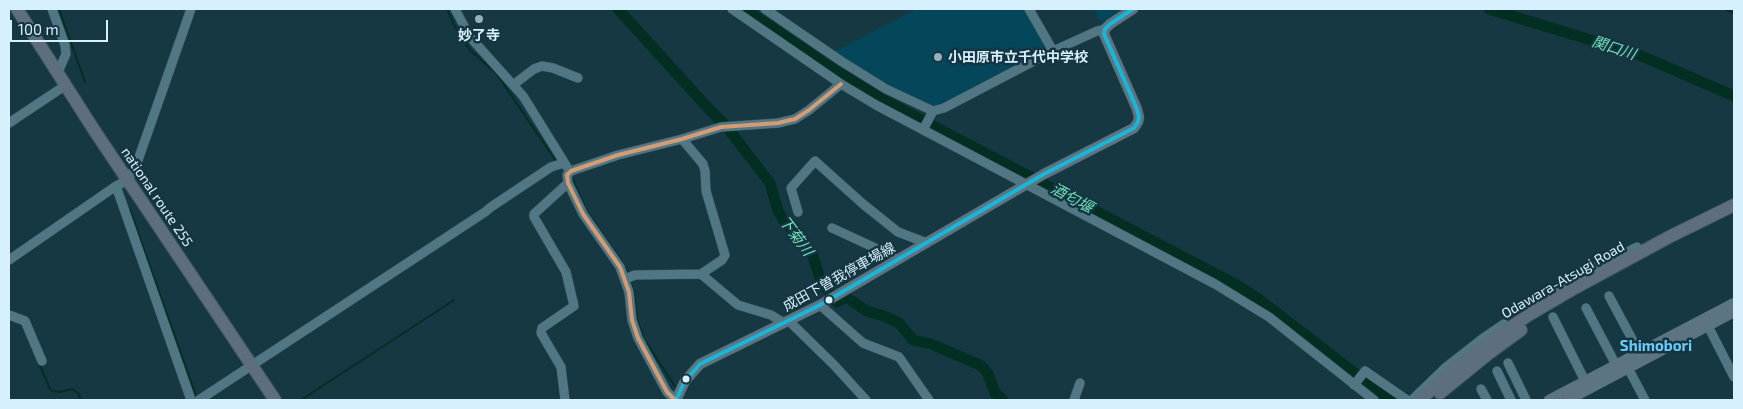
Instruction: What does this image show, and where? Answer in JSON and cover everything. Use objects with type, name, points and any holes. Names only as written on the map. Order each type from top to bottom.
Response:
[{"type":"highway","name":"national route 255","points":[[17,9],[66,85],[122,183],[275,400]]},
{"type":"highway","name":"Odawara-Atsugi Road","points":[[1420,400],[1482,346],[1527,316],[1572,289],[1734,205]]},
{"type":"highway","name":"Odawara-Atsugi Road","points":[[1432,400],[1488,354],[1538,319],[1675,243],[1734,214]]},
{"type":"main road","points":[[1105,29],[1133,9]]},
{"type":"main road","name":"成田下曽我停車場線","points":[[676,400],[688,376],[700,364],[820,305],[1044,174],[1134,128],[1139,117],[1137,109],[1105,39],[1105,29]]},
{"type":"main road","points":[[1549,400],[1734,302]]},
{"type":"main road","points":[[1568,400],[1734,312]]},
{"type":"street","points":[[52,9],[65,45],[66,54],[58,72]]},
{"type":"street","points":[[9,260],[122,183],[137,163],[191,9]]},
{"type":"street","points":[[455,9],[470,37],[523,96],[570,171]]},
{"type":"street","points":[[732,9],[841,84],[876,105],[1215,284],[1269,317],[1374,400]]},
{"type":"street","points":[[765,9],[841,61],[886,89],[932,114]]},
{"type":"street","points":[[1029,9],[1053,51]]},
{"type":"street","points":[[923,130],[932,114],[1053,51],[1096,31],[1105,29]]},
{"type":"street","points":[[513,85],[534,69],[542,66],[553,68],[578,78]]},
{"type":"street","points":[[676,400],[667,392],[638,338],[632,320],[628,278],[583,214],[566,176],[570,171],[618,155],[721,127],[778,123],[796,119],[841,84]]},
{"type":"street","points":[[9,123],[66,85]]},
{"type":"street","points":[[628,278],[635,275],[701,274],[722,260],[725,255],[706,191],[703,164],[682,139]]},
{"type":"street","points":[[798,212],[791,188],[815,161],[898,232],[927,243]]},
{"type":"street","points":[[122,183],[197,400],[252,366],[551,167],[564,163]]},
{"type":"street","points":[[565,400],[561,367],[541,333],[542,328],[574,306],[566,272],[534,214],[568,183]]},
{"type":"street","points":[[1412,400],[1445,368],[1482,339],[1562,288],[1566,282],[1734,198]]},
{"type":"street","points":[[832,228],[899,259]]},
{"type":"street","points":[[701,274],[738,305],[766,313],[787,322],[863,399]]},
{"type":"street","points":[[1609,296],[1639,352]]},
{"type":"street","points":[[820,305],[863,343],[899,358],[929,400]]},
{"type":"street","points":[[1586,308],[1616,365]]},
{"type":"street","points":[[9,315],[25,321],[42,361]]},
{"type":"street","points":[[1553,317],[1585,381]]},
{"type":"street","points":[[1708,326],[1734,377]]},
{"type":"street","points":[[1508,363],[1526,400]]},
{"type":"street","points":[[1628,368],[1645,400]]},
{"type":"street","points":[[1354,385],[1366,371],[1408,400]]},
{"type":"street","points":[[1497,371],[1512,400]]},
{"type":"street","points":[[1074,400],[1080,383]]},
{"type":"street","points":[[1481,389],[1487,400]]},
{"type":"shaded area","name":"小田原市立千代中学校","points":[[917,9],[1026,9],[1050,50],[941,107],[935,107],[900,94],[836,54],[836,51]]},
{"type":"shaded area","points":[[1094,9],[1123,9],[1103,22],[1099,20]]},
{"type":"waterway","points":[[59,9],[85,82]]},
{"type":"waterway","points":[[447,9],[454,25],[470,50],[496,73],[556,161]]},
{"type":"waterway","name":"下菊川","points":[[618,9],[723,123]]},
{"type":"waterway","name":"酒匂堰","points":[[745,9],[833,69],[880,98],[1235,284],[1260,300],[1390,400]]},
{"type":"waterway","name":"関口川","points":[[1489,9],[1637,54],[1734,96]]},
{"type":"waterway","points":[[1724,9],[1734,13]]},
{"type":"waterway","name":"下菊川","points":[[729,130],[770,183],[778,211],[784,221],[803,240],[813,256],[821,282],[830,292]]},
{"type":"waterway","points":[[572,178],[586,210],[629,275]]},
{"type":"waterway","points":[[130,210],[197,399]]},
{"type":"waterway","points":[[630,280],[634,292],[637,319],[644,339],[676,388]]},
{"type":"waterway","name":"下菊川","points":[[837,302],[846,297],[867,311],[899,323],[913,340],[931,344]]},
{"type":"waterway","points":[[301,400],[454,300]]},
{"type":"waterway","name":"下菊川","points":[[936,346],[982,366],[988,374],[995,393],[1003,400]]},
{"type":"waterway","points":[[39,363],[50,389],[60,392],[72,389],[78,393],[81,400]]},
{"type":"transit line","points":[[676,400],[685,381],[700,364],[820,305],[1044,174],[1134,128],[1139,117],[1137,109],[1104,34],[1105,29],[1110,24],[1133,9]]},
{"type":"transit line","points":[[675,400],[667,392],[638,338],[632,320],[629,292],[620,267],[583,214],[568,183],[567,175],[571,171],[618,155],[721,127],[778,123],[795,119],[841,84]]},
{"type":"place","name":"妙了寺","points":[[479,19]]},
{"type":"place","name":"小田原市立千代中学校","points":[[938,57]]},
{"type":"district","name":"Shimobori","points":[[1656,346]]}]
